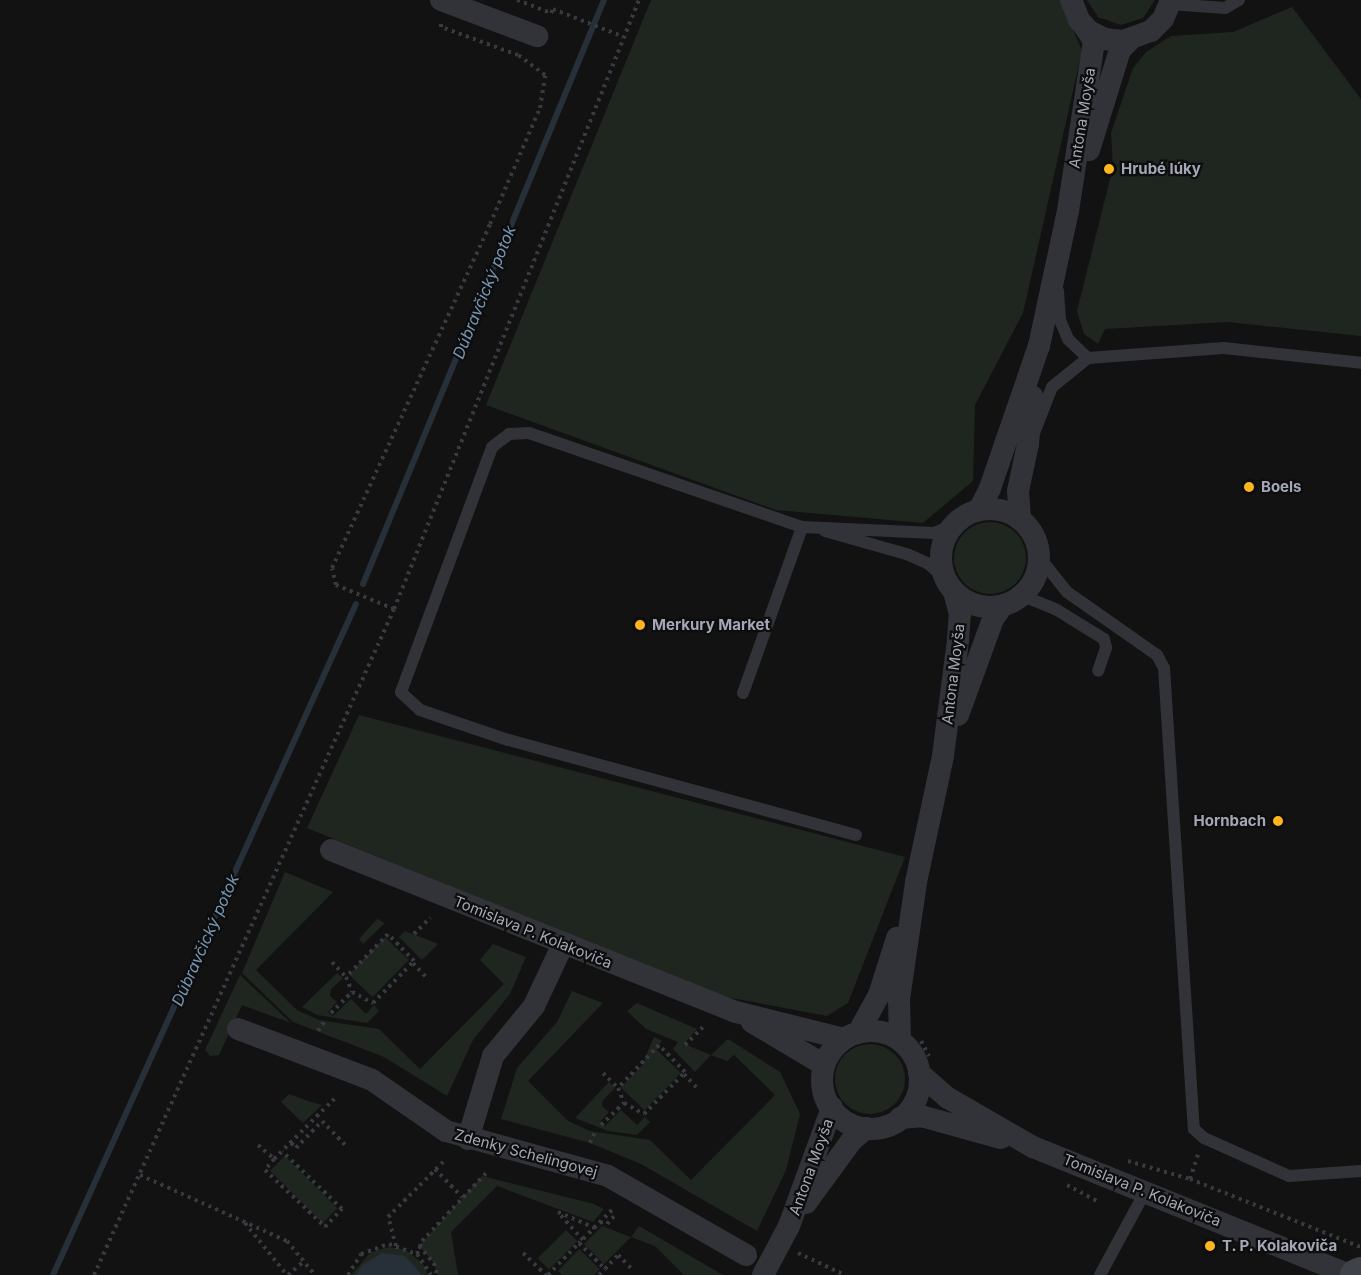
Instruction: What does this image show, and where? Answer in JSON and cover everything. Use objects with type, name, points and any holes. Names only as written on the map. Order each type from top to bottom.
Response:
[{"type":"main road","points":[[1356,1275],[1361,1273]]},
{"type":"street","name":"Antona Moyša","points":[[979,510],[990,488],[1035,360],[1068,211],[1094,41],[1071,0]]},
{"type":"street","points":[[1085,27],[1105,39],[1129,41],[1151,31],[1170,2]]},
{"type":"street","points":[[440,9],[537,36]]},
{"type":"street","name":"Antona Moyša","points":[[1068,211],[1120,50],[1129,41]]},
{"type":"street","name":"Antona Moyša","points":[[1020,519],[1018,491],[1028,444],[1035,360]]},
{"type":"street","points":[[979,510],[1000,510],[1020,519],[1034,536],[1040,558],[1034,581],[1023,596],[1002,606],[976,606],[950,586],[941,551],[953,525],[979,510]]},
{"type":"street","name":"Antona Moyša","points":[[910,1040],[899,999],[916,882],[944,756],[960,614],[950,586]]},
{"type":"street","name":"Antona Moyša","points":[[944,756],[982,648],[1002,606]]},
{"type":"street","name":"Tomislava P. Kolakoviča","points":[[331,850],[736,1012],[824,1065]]},
{"type":"street","name":"Antona Moyša","points":[[851,1036],[879,995],[916,882]]},
{"type":"street","points":[[468,1139],[492,1056],[534,1006],[563,944]]},
{"type":"street","name":"Tomislava P. Kolakoviča","points":[[736,1012],[851,1036]]},
{"type":"street","name":"Zdenky Schelingovej","points":[[238,1029],[372,1080],[446,1131],[468,1139],[608,1176],[746,1255]]},
{"type":"street","points":[[880,1032],[910,1040],[910,1052],[925,1066],[914,1101],[900,1118],[885,1126],[867,1128],[847,1122],[832,1108],[822,1087],[824,1065],[851,1036],[880,1032]]},
{"type":"street","name":"Tomislava P. Kolakoviča","points":[[925,1066],[948,1098],[1033,1147]]},
{"type":"street","name":"Antona Moyša","points":[[763,1275],[789,1226],[832,1108]]},
{"type":"street","name":"Tomislava P. Kolakoviča","points":[[900,1118],[921,1116],[1033,1147],[1350,1275]]},
{"type":"street","name":"Antona Moyša","points":[[789,1226],[852,1140],[867,1128]]},
{"type":"lane","points":[[1170,2],[1225,8],[1239,0]]},
{"type":"lane","points":[[1056,265],[1060,320],[1068,339],[1088,358]]},
{"type":"lane","points":[[1028,444],[1040,423],[1052,387],[1088,358],[1224,348],[1361,363]]},
{"type":"lane","points":[[856,835],[508,740],[420,710],[401,692],[492,447],[509,434],[529,433],[807,527],[909,555],[929,564],[950,586]]},
{"type":"lane","points":[[807,527],[934,533],[953,525]]},
{"type":"lane","points":[[743,693],[807,527]]},
{"type":"lane","points":[[1040,558],[1067,592],[1157,655],[1164,668],[1194,1129],[1204,1138],[1289,1176],[1361,1171]]},
{"type":"lane","points":[[1023,596],[1057,610],[1104,639],[1106,648],[1098,671]]},
{"type":"lane","points":[[1100,1275],[1145,1192]]},
{"type":"path","points":[[517,0],[571,16],[624,37]]},
{"type":"path","points":[[94,1275],[394,609],[639,0]]},
{"type":"path","points":[[394,609],[336,585],[332,568],[495,214],[540,108],[545,75],[518,55],[441,27],[440,9]]},
{"type":"path","points":[[414,934],[430,918]]},
{"type":"path","points":[[346,976],[388,934],[428,979]]},
{"type":"path","points":[[400,947],[404,942]]},
{"type":"path","points":[[332,962],[346,976],[352,992],[373,1003],[412,963]]},
{"type":"path","points":[[331,1013],[352,992]]},
{"type":"path","points":[[318,1031],[325,1021]]},
{"type":"path","points":[[685,1045],[703,1027]]},
{"type":"path","points":[[910,1040],[925,1066]]},
{"type":"path","points":[[618,1088],[659,1045],[699,1090]]},
{"type":"path","points":[[603,1073],[618,1088],[624,1103],[644,1114],[684,1074]]},
{"type":"path","points":[[282,1151],[342,1209],[325,1227],[265,1170],[282,1151],[337,1096]]},
{"type":"path","points":[[601,1125],[624,1103]]},
{"type":"path","points":[[291,1143],[296,1148],[322,1121],[346,1146]]},
{"type":"path","points":[[590,1143],[595,1132]]},
{"type":"path","points":[[258,1144],[274,1160]]},
{"type":"path","points":[[1190,1179],[1198,1157]]},
{"type":"path","points":[[1124,1160],[1190,1179],[1361,1247]]},
{"type":"path","points":[[396,1246],[388,1217],[443,1161]]},
{"type":"path","points":[[435,1169],[462,1197]]},
{"type":"path","points":[[417,1254],[419,1246],[486,1173]]},
{"type":"path","points":[[140,1175],[287,1240],[315,1275]]},
{"type":"path","points":[[523,1253],[547,1275],[612,1210]]},
{"type":"path","points":[[595,1228],[558,1212],[605,1269]]},
{"type":"path","points":[[600,1222],[607,1224],[617,1213]]},
{"type":"path","points":[[244,1222],[287,1275],[304,1261]]},
{"type":"path","points":[[348,1275],[361,1254],[374,1247],[396,1246],[417,1254],[431,1275]]},
{"type":"path","points":[[419,1246],[434,1263],[437,1275]]},
{"type":"path","points":[[794,1252],[845,1275]]},
{"type":"path","points":[[599,1275],[618,1255],[632,1269]]},
{"type":"path","points":[[553,1269],[559,1275]]},
{"type":"shaded area","points":[[651,0],[1061,0],[1082,51],[1023,313],[975,405],[973,481],[923,523],[776,510],[486,405]]},
{"type":"shaded area","points":[[1087,0],[1155,0],[1143,18],[1121,25],[1098,17]]},
{"type":"shaded area","points":[[1292,7],[1361,99],[1361,336],[1228,322],[1105,329],[1098,344],[1084,334],[1077,311],[1113,167],[1111,133],[1133,68],[1146,52],[1171,36],[1233,32]]},
{"type":"shaded area","points":[[990,522],[1010,528],[1020,538],[1026,558],[1020,578],[1010,588],[990,594],[970,588],[960,578],[954,558],[960,538],[970,528]]},
{"type":"shaded area","points":[[359,715],[905,857],[848,1003],[827,1016],[721,996],[307,828]]},
{"type":"shaded area","points":[[285,872],[333,892],[256,970],[297,1010],[319,1020],[379,1029],[420,1069],[504,984],[480,960],[493,944],[526,957],[510,994],[473,1040],[447,1096],[384,1057],[293,1022],[242,973]]},
{"type":"shaded area","points":[[377,919],[385,923],[363,944],[359,939]]},
{"type":"shaded area","points":[[405,931],[438,944],[422,960],[399,937]]},
{"type":"shaded area","points":[[385,937],[409,960],[373,997],[349,974]]},
{"type":"shaded area","points":[[337,973],[343,978],[331,989],[330,996],[337,1002],[328,1012],[333,1016],[351,999],[366,1014],[374,1005],[379,1011],[367,1023],[317,1015],[302,1007]]},
{"type":"shaded area","points":[[240,975],[291,1023],[242,1005],[219,1055],[210,1056],[205,1050]]},
{"type":"shaded area","points":[[572,991],[603,1003],[528,1081],[568,1121],[590,1131],[650,1140],[691,1180],[775,1095],[734,1055],[727,1061],[711,1055],[728,1039],[780,1072],[800,1114],[786,1170],[757,1231],[641,1164],[590,1143],[501,1119],[517,1068],[557,1022]]},
{"type":"shaded area","points":[[637,1003],[697,1029],[684,1044],[711,1055],[695,1072],[673,1049],[678,1042],[646,1029],[627,1011]]},
{"type":"shaded area","points":[[654,1037],[661,1040],[651,1065],[643,1062]]},
{"type":"shaded area","points":[[863,1044],[877,1044],[890,1049],[900,1059],[905,1079],[900,1099],[890,1109],[877,1114],[863,1114],[850,1109],[840,1099],[835,1086],[835,1072],[840,1059],[850,1049]]},
{"type":"shaded area","points":[[657,1050],[681,1073],[645,1110],[621,1087]]},
{"type":"shaded area","points":[[609,1082],[615,1088],[603,1100],[602,1106],[609,1112],[600,1122],[605,1126],[621,1110],[637,1125],[645,1117],[650,1122],[637,1135],[608,1131],[575,1118]]},
{"type":"shaded area","points":[[289,1094],[322,1105],[303,1123],[281,1102]]},
{"type":"shaded area","points":[[285,1156],[337,1208],[322,1223],[270,1171]]},
{"type":"shaded area","points":[[482,1176],[594,1204],[604,1209],[593,1222],[497,1186],[451,1232],[458,1275],[437,1275],[434,1263],[419,1246]]},
{"type":"shaded area","points":[[602,1226],[631,1237],[604,1264],[584,1244]]},
{"type":"shaded area","points":[[639,1226],[723,1275],[684,1275],[655,1246],[631,1237]]},
{"type":"shaded area","points":[[566,1230],[577,1241],[549,1270],[538,1258]]},
{"type":"shaded area","points":[[389,1247],[406,1250],[423,1264],[428,1275],[351,1275],[371,1252]]},
{"type":"shaded area","points":[[579,1249],[600,1269],[594,1275],[562,1275],[558,1271]]},
{"type":"shaded area","points":[[382,1253],[405,1256],[422,1275],[356,1275],[362,1265]]},
{"type":"waterway","name":"Dúbravčický potok","points":[[363,584],[604,0]]},
{"type":"waterway","name":"Dúbravčický potok","points":[[53,1275],[356,604]]},
{"type":"place","name":"Hrubé lúky","points":[[1109,169]]},
{"type":"place","name":"Boels","points":[[1249,487]]},
{"type":"place","name":"Merkury Market","points":[[640,625]]},
{"type":"place","name":"Hornbach","points":[[1278,821]]},
{"type":"place","name":"T. P. Kolakoviča","points":[[1210,1246]]}]
